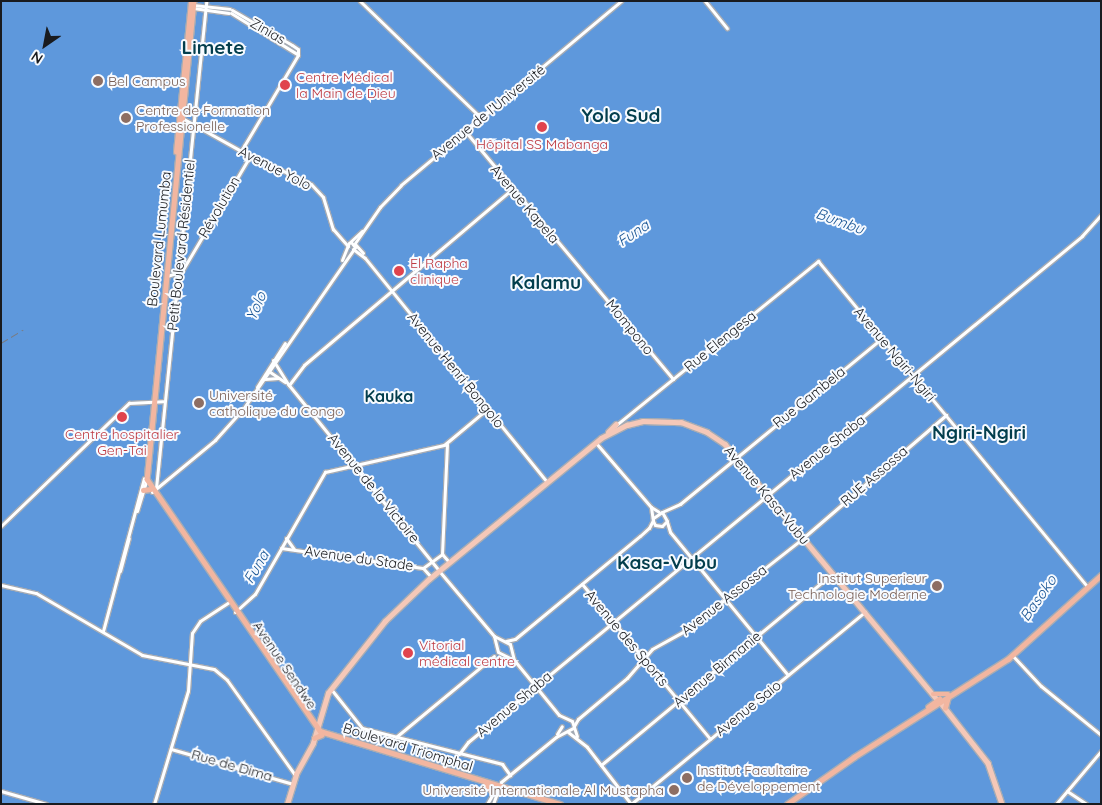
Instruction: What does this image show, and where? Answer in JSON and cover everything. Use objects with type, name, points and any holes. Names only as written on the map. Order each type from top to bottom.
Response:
[{"type":"highway","name":"Boulevard Lumumba","points":[[157,367],[192,5]]},
{"type":"highway","name":"Boulevard Lumumba","points":[[150,485],[153,404],[181,118]]},
{"type":"highway","points":[[143,490],[150,485]]},
{"type":"highway","name":"Avenue Sendwe","points":[[150,485],[318,731]]},
{"type":"highway","points":[[785,804],[930,707],[1012,655],[1101,574]]},
{"type":"highway","name":"Avenue Sendwe","points":[[276,670],[318,731]]},
{"type":"highway","points":[[930,707],[932,694],[949,695]]},
{"type":"highway","points":[[311,719],[319,717]]},
{"type":"highway","points":[[313,741],[318,731]]},
{"type":"highway","name":"Boulevard Triomphal","points":[[318,731],[550,804]]},
{"type":"highway","name":"Boulevard Triomphal","points":[[318,731],[496,788],[560,804]]},
{"type":"main road","name":"Avenue Kasa-Vubu","points":[[318,731],[319,717],[330,688],[368,640],[431,578],[601,438],[618,426],[651,420],[681,422],[711,434],[736,456],[939,703]]},
{"type":"main road","points":[[939,703],[950,714],[988,763],[1002,804]]},
{"type":"main road","points":[[287,804],[295,776],[313,741]]},
{"type":"street","name":"Petit Boulevard Résidentiel","points":[[150,485],[164,401],[179,273],[206,1]]},
{"type":"street","points":[[360,1],[480,118]]},
{"type":"street","points":[[705,1],[727,28]]},
{"type":"street","name":"Avenue de l’Université","points":[[340,266],[351,244],[394,191],[622,2]]},
{"type":"street","points":[[192,5],[205,8]]},
{"type":"street","name":"Zinias","points":[[205,8],[231,11],[298,49],[298,55],[241,151]]},
{"type":"street","points":[[477,114],[484,115]]},
{"type":"street","points":[[474,124],[477,114]]},
{"type":"street","name":"Avenue Yolo","points":[[181,118],[250,156],[311,184],[323,196],[329,223],[343,240],[351,244]]},
{"type":"street","name":"Avenue Kapela","points":[[465,131],[587,276]]},
{"type":"street","name":"Révolution","points":[[179,273],[250,156]]},
{"type":"street","points":[[288,384],[304,365],[512,189]]},
{"type":"street","name":"Avenue Shaba","points":[[460,754],[468,742],[914,376],[1082,236],[1101,216]]},
{"type":"street","points":[[351,244],[353,249],[365,258]]},
{"type":"street","points":[[351,244],[365,258]]},
{"type":"street","name":"Avenue de l’Université","points":[[150,485],[222,433],[256,392],[275,361],[353,249]]},
{"type":"street","name":"Avenue Henri Bongolo","points":[[365,258],[547,482]]},
{"type":"street","name":"Avenue Ngiri-Ngiri","points":[[818,261],[1087,586]]},
{"type":"street","name":"Rue Elengesa","points":[[618,426],[818,261]]},
{"type":"street","points":[[167,276],[179,273]]},
{"type":"street","name":"Mompono","points":[[587,276],[673,379]]},
{"type":"street","points":[[288,384],[275,361],[292,336]]},
{"type":"street","name":"Rue Gambela","points":[[670,511],[882,338]]},
{"type":"street","points":[[278,366],[281,354]]},
{"type":"street","points":[[256,392],[269,370],[288,384]]},
{"type":"street","points":[[264,380],[280,378]]},
{"type":"street","name":"Avenue de la Victoire","points":[[288,384],[494,636]]},
{"type":"street","points":[[1,526],[129,403],[153,404],[164,401]]},
{"type":"street","points":[[235,610],[253,597],[323,474],[352,464],[447,444],[487,409]]},
{"type":"street","name":"RUE Assossa","points":[[803,538],[946,415]]},
{"type":"street","points":[[596,443],[651,507],[660,512],[667,522],[670,532]]},
{"type":"street","points":[[447,444],[442,554],[449,562]]},
{"type":"street","name":"Boulevard Lumumba","points":[[111,599],[150,485]]},
{"type":"street","name":"Boulevard Lumumba","points":[[102,629],[143,490]]},
{"type":"street","points":[[651,507],[653,519],[660,527],[670,532],[788,675]]},
{"type":"street","points":[[396,737],[494,656],[503,655],[510,648],[514,639],[649,528],[653,519],[660,512],[670,511],[667,522],[660,527],[649,528]]},
{"type":"street","points":[[286,538],[292,548]]},
{"type":"street","name":"Avenue Assossa","points":[[578,719],[622,683],[652,648],[681,634],[803,538]]},
{"type":"street","points":[[284,543],[292,548]]},
{"type":"street","points":[[281,548],[292,548]]},
{"type":"street","name":"Avenue du Stade","points":[[292,548],[423,568]]},
{"type":"street","points":[[431,578],[423,568],[442,554]]},
{"type":"street","name":"Avenue Birmanie","points":[[601,765],[833,573]]},
{"type":"street","name":"Avenue des Sports","points":[[582,584],[710,739]]},
{"type":"street","points":[[1,585],[34,592],[102,629],[142,654],[212,668],[223,676],[295,776]]},
{"type":"street","points":[[154,804],[188,691],[192,633],[194,628],[230,602]]},
{"type":"street","name":"Avenue Saio","points":[[631,804],[865,612]]},
{"type":"street","points":[[494,636],[504,641],[510,648],[514,660],[559,715],[568,720],[574,727],[576,736]]},
{"type":"street","points":[[494,636],[496,647],[494,656]]},
{"type":"street","points":[[496,647],[504,641],[514,639]]},
{"type":"street","points":[[496,647],[503,655],[514,660]]},
{"type":"street","points":[[1012,655],[1041,686],[1101,735]]},
{"type":"street","points":[[330,688],[360,726],[502,764],[510,774]]},
{"type":"street","points":[[327,695],[337,698]]},
{"type":"street","points":[[559,715],[562,726],[576,736],[631,804]]},
{"type":"street","points":[[496,788],[494,803],[489,801],[496,788],[510,774],[555,736],[568,720],[578,719]]},
{"type":"street","points":[[555,736],[568,732],[574,727],[578,719]]},
{"type":"street","name":"Rue de Dima","points":[[171,749],[293,783]]},
{"type":"street","points":[[1056,804],[1101,750]]},
{"type":"street","points":[[1,790],[46,804]]},
{"type":"street","points":[[1068,790],[1086,804]]},
{"type":"water","points":[[1,1],[1101,1],[1101,804],[1,804]]},
{"type":"railway","points":[[1,343],[23,330]]},
{"type":"place","name":"Bel Campus","points":[[98,81]]},
{"type":"place","name":"Centre Médical la Main de Dieu","points":[[285,85]]},
{"type":"place","name":"Centre de Formation Professionelle","points":[[126,118]]},
{"type":"place","name":"Hôpital SS Mabanga","points":[[542,127]]},
{"type":"place","name":"El Rapha clinique","points":[[399,271]]},
{"type":"place","name":"Université catholique du Congo","points":[[199,403]]},
{"type":"place","name":"Centre hospitalier Gen-Tai","points":[[122,417]]},
{"type":"place","name":"Institut Superieur Technologie Moderne","points":[[937,586]]},
{"type":"place","name":"Vitorial médical centre","points":[[408,653]]},
{"type":"place","name":"Institut Facultaire de Développement","points":[[687,778]]},
{"type":"place","name":"Université Internationale Al Mustapha","points":[[674,790]]},
{"type":"district","name":"Limete","points":[[213,48]]},
{"type":"district","name":"Yolo Sud","points":[[621,116]]},
{"type":"district","name":"Kalamu","points":[[546,283]]},
{"type":"district","name":"Kauka","points":[[389,396]]},
{"type":"district","name":"Ngiri-Ngiri","points":[[979,433]]},
{"type":"district","name":"Kasa-Vubu","points":[[667,563]]},
{"type":"water label","name":"Bumbu","points":[[840,221]]},
{"type":"water label","name":"Funa","points":[[633,233]]},
{"type":"water label","name":"Yolo","points":[[256,306]]},
{"type":"water label","name":"Funa","points":[[256,567]]},
{"type":"water label","name":"Basoko","points":[[1038,598]]}]
